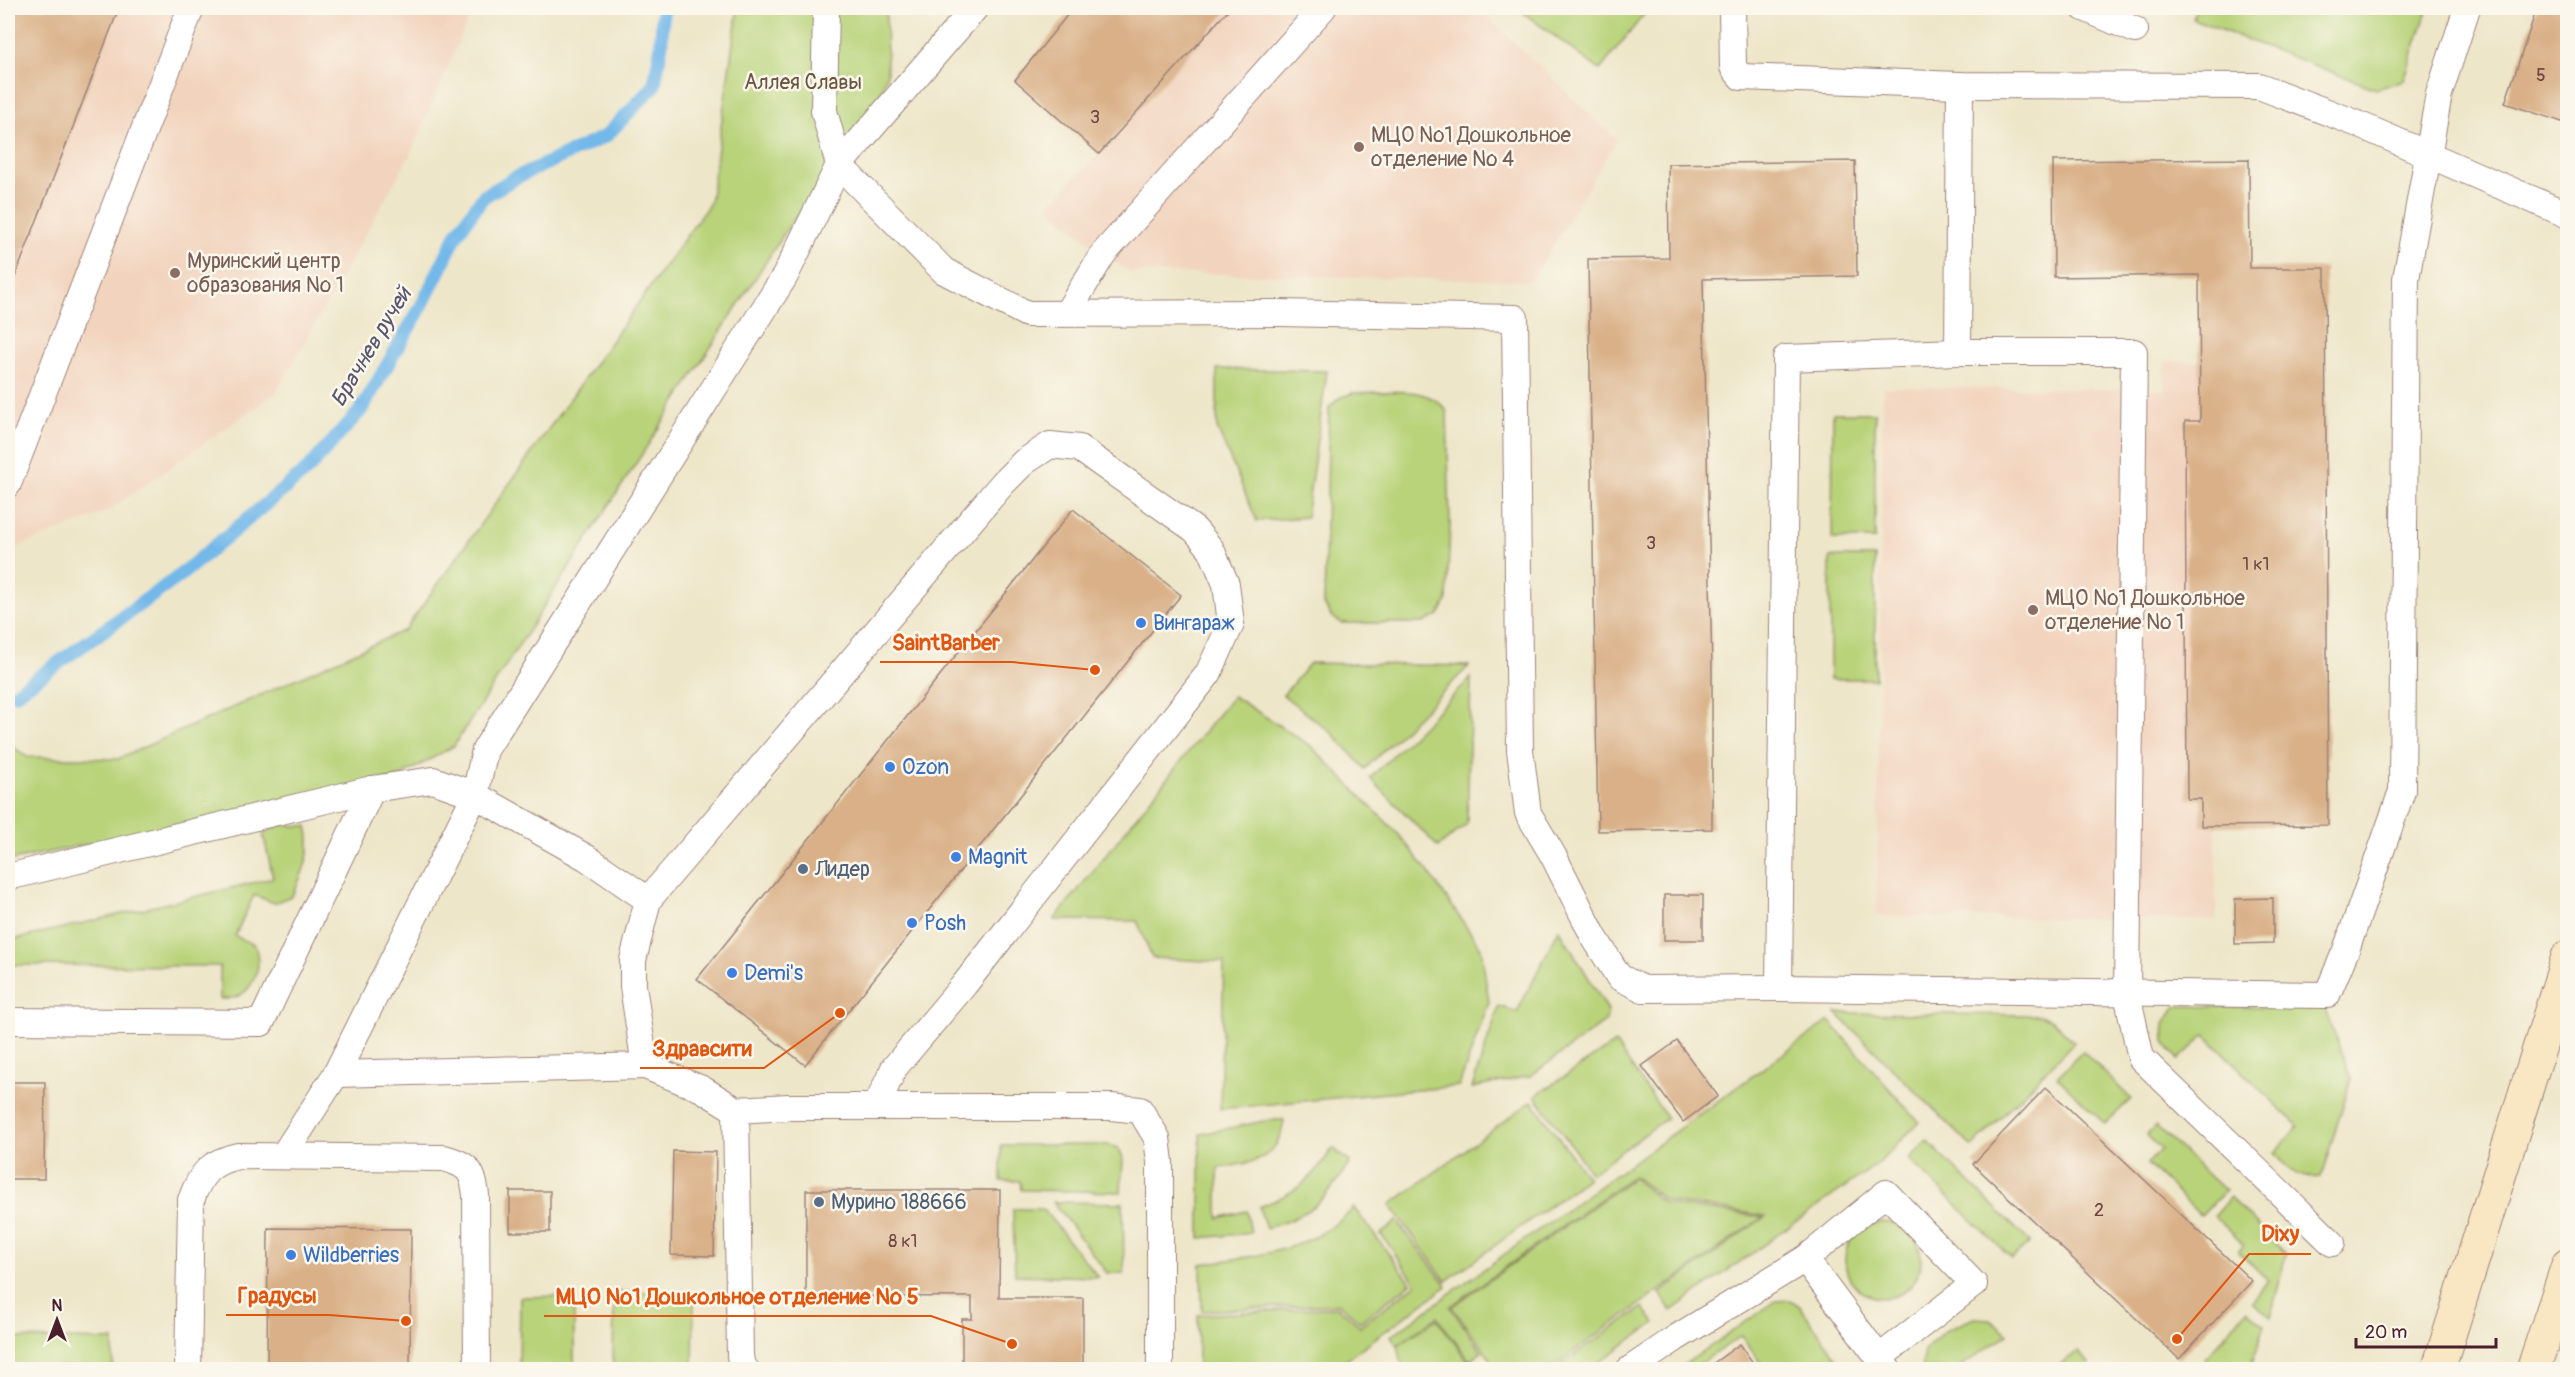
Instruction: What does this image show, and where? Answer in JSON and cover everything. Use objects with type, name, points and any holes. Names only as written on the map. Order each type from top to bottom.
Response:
[{"type":"street","points":[[2438,1370],[2568,957]]},
{"type":"street","points":[[2533,1370],[2568,1265]]},
{"type":"lane","points":[[8,484],[191,8]]},
{"type":"lane","points":[[826,8],[824,111],[839,165],[944,271],[1028,314],[1279,313],[1515,318],[1520,750],[1528,813],[1554,857],[1594,937],[1619,977],[1643,989],[1779,988],[2327,995],[2346,950],[2402,791],[2406,279],[2439,94],[2467,8]]},
{"type":"lane","points":[[283,1156],[336,1074],[475,795],[485,750],[785,276],[839,165],[975,8]]},
{"type":"lane","points":[[1067,313],[1103,254],[1323,8]]},
{"type":"lane","points":[[1732,8],[1733,67],[1741,77],[1960,85],[2259,86],[2430,154],[2568,215]]},
{"type":"lane","points":[[2084,8],[2134,30]]},
{"type":"lane","points":[[1958,352],[1960,85]]},
{"type":"lane","points":[[1779,988],[1786,358],[1958,352],[2134,352],[2127,994],[2141,1058],[2332,1243]]},
{"type":"lane","points":[[645,1066],[633,986],[633,960],[648,900],[1024,462],[1050,445],[1079,448],[1195,530],[1211,549],[1226,584],[1231,624],[1208,674],[964,985],[894,1068],[876,1107]]},
{"type":"lane","points":[[8,877],[372,789],[433,780],[475,795],[587,858],[648,900]]},
{"type":"lane","points":[[8,1021],[261,1023],[372,789]]},
{"type":"lane","points":[[336,1074],[645,1066],[702,1089],[736,1110],[876,1107],[1111,1107],[1140,1110],[1157,1138],[1160,1162],[1162,1246],[1160,1370]]},
{"type":"lane","points":[[736,1110],[740,1355],[742,1368],[746,1370]]},
{"type":"lane","points":[[188,1370],[191,1200],[199,1177],[221,1160],[238,1156],[444,1158],[461,1162],[473,1175],[476,1195],[477,1370]]},
{"type":"lane","points":[[1629,1370],[1676,1338],[1805,1259],[1886,1193],[1974,1284],[1884,1363],[1805,1259]]},
{"type":"shaded area","name":"Муринский центр образования № 1","points":[[8,8],[473,8],[411,153],[276,393],[108,511],[8,551]]},
{"type":"shaded area","name":"МЦО №1 Дошкольное отделение № 4","points":[[1230,8],[1478,8],[1617,140],[1531,281],[1130,272],[1103,254],[1047,206],[1099,154]]},
{"type":"shaded area","name":"МЦО №1 Дошкольное отделение № 1","points":[[2165,361],[2200,362],[2200,421],[2185,422],[2187,799],[2201,799],[2201,825],[2216,826],[2216,920],[1877,916],[1883,387],[2164,390]]},
{"type":"green space","name":"Аллея Славы","points":[[738,8],[886,8],[887,74],[875,109],[787,229],[454,746],[397,778],[8,861],[8,743],[27,757],[118,759],[405,630],[710,203]]},
{"type":"green space","points":[[1517,8],[1649,8],[1600,70]]},
{"type":"green space","points":[[2196,8],[2428,8],[2404,80],[2376,89],[2193,19]]},
{"type":"green space","points":[[1217,369],[1327,371],[1306,517],[1257,521],[1217,428]]},
{"type":"green space","points":[[1391,391],[1418,393],[1439,403],[1447,412],[1450,524],[1447,600],[1439,615],[1423,623],[1341,623],[1331,616],[1324,604],[1329,408],[1339,398],[1353,393]]},
{"type":"green space","points":[[1833,413],[1875,413],[1875,539],[1832,539]]},
{"type":"green space","points":[[1830,557],[1875,557],[1875,679],[1830,679]]},
{"type":"green space","points":[[1310,663],[1469,666],[1365,769],[1333,734],[1283,695]]},
{"type":"green space","points":[[1471,678],[1467,824],[1438,847],[1370,778]]},
{"type":"green space","points":[[1233,696],[1311,746],[1399,835],[1427,870],[1481,948],[1489,1002],[1459,1086],[1220,1109],[1224,962],[1152,958],[1137,921],[1054,920]]},
{"type":"green space","points":[[281,825],[307,826],[309,845],[306,862],[292,896],[274,903],[254,895],[235,936],[255,945],[258,965],[252,983],[239,995],[220,999],[220,966],[8,965],[8,941],[273,878],[263,833]]},
{"type":"green space","points":[[1559,929],[1608,1010],[1606,1021],[1530,1076],[1472,1088],[1499,1006],[1517,1012]]},
{"type":"green space","points":[[2176,1006],[2325,1009],[2351,1079],[2321,1177],[2300,1175],[2289,1169],[2275,1153],[2298,1126],[2205,1035],[2178,1060],[2165,1041],[2164,1023]]},
{"type":"green space","points":[[1836,1013],[2039,1015],[2052,1020],[2074,1042],[1972,1147]]},
{"type":"green space","points":[[1829,1021],[1919,1122],[1880,1162],[1671,1311],[1660,1293],[1766,1216],[1666,1201],[1633,1176],[1450,1307],[1482,1352],[1469,1360],[1437,1317],[1397,1345],[1391,1336]]},
{"type":"green space","points":[[1615,1043],[1667,1118],[1591,1173],[1535,1096]]},
{"type":"green space","points":[[2083,1051],[2131,1099],[2105,1124],[2057,1077]]},
{"type":"green space","points":[[1532,1101],[1588,1178],[1446,1281],[1390,1205]]},
{"type":"green space","points":[[1269,1120],[1284,1120],[1281,1134],[1270,1152],[1253,1161],[1218,1168],[1218,1218],[1247,1211],[1251,1233],[1200,1238],[1200,1134]]},
{"type":"green space","points":[[2156,1126],[2225,1191],[2201,1216],[2147,1164],[2161,1149],[2147,1135]]},
{"type":"green space","points":[[1927,1141],[2030,1242],[2012,1259],[1909,1159]]},
{"type":"green space","points":[[1001,1145],[1108,1145],[1118,1148],[1123,1158],[1121,1192],[1021,1190],[1020,1181],[1001,1181]]},
{"type":"green space","points":[[1333,1148],[1350,1162],[1334,1186],[1306,1212],[1266,1228],[1259,1207],[1302,1185]]},
{"type":"green space","points":[[1633,1178],[1665,1204],[1763,1217],[1549,1369],[1498,1369],[1452,1307]]},
{"type":"green space","points":[[2230,1197],[2286,1254],[2271,1316],[2252,1302],[2268,1280],[2238,1252],[2244,1245],[2214,1216]]},
{"type":"green space","points":[[1053,1202],[1123,1203],[1124,1273],[1107,1273]]},
{"type":"green space","points":[[1354,1208],[1411,1283],[1360,1322],[1339,1304],[1202,1311],[1201,1264],[1264,1254],[1302,1243],[1337,1223]]},
{"type":"green space","points":[[1013,1209],[1043,1209],[1098,1277],[1015,1275]]},
{"type":"green space","points":[[1397,1221],[1447,1286],[1333,1369],[1198,1369],[1198,1315],[1338,1307],[1360,1326],[1416,1284],[1381,1234]]},
{"type":"green space","points":[[1883,1222],[1898,1225],[1910,1233],[1918,1245],[1921,1260],[1918,1275],[1910,1287],[1898,1295],[1883,1298],[1868,1295],[1856,1287],[1848,1275],[1845,1260],[1848,1245],[1856,1233],[1868,1225]]},
{"type":"green space","points":[[614,1292],[694,1293],[693,1369],[613,1369]]},
{"type":"green space","points":[[574,1296],[574,1369],[519,1369],[520,1297]]},
{"type":"green space","points":[[1790,1300],[1800,1306],[1844,1369],[1765,1369],[1741,1336],[1692,1369],[1678,1369],[1776,1301]]},
{"type":"green space","points":[[1643,1307],[1655,1323],[1589,1369],[1554,1369]]},
{"type":"green space","points":[[2246,1310],[2265,1325],[2250,1369],[2217,1369],[2204,1360]]},
{"type":"green space","points":[[1974,1318],[1990,1319],[2008,1334],[1957,1369],[1922,1369],[1925,1350],[1943,1332]]},
{"type":"green space","points":[[1437,1319],[1474,1369],[1403,1369],[1398,1345]]},
{"type":"green space","points":[[8,1338],[113,1340],[113,1369],[8,1369]]},
{"type":"green space","points":[[2078,1352],[2090,1364],[2084,1369],[2053,1369]]},
{"type":"building","points":[[8,8],[119,8],[8,295]]},
{"type":"building","points":[[1073,8],[1230,8],[1099,154],[1015,80]]},
{"type":"building","points":[[2537,8],[2568,8],[2568,124],[2505,103]]},
{"type":"building","points":[[2249,159],[2250,268],[2325,268],[2328,825],[2201,826],[2201,799],[2187,799],[2185,421],[2200,421],[2199,275],[2054,277],[2053,161]]},
{"type":"building","points":[[1855,161],[1857,276],[1703,279],[1712,668],[1712,829],[1598,831],[1588,259],[1669,258],[1668,164]]},
{"type":"building","points":[[1073,509],[1181,595],[805,1065],[697,979]]},
{"type":"building","points":[[1664,895],[1703,895],[1703,940],[1664,940]]},
{"type":"building","points":[[2273,898],[2273,943],[2235,944],[2235,899]]},
{"type":"building","points":[[1677,1041],[1718,1096],[1683,1122],[1642,1066]]},
{"type":"building","points":[[8,1082],[45,1082],[44,1179],[8,1179]]},
{"type":"building","points":[[2046,1087],[2252,1281],[2179,1359],[1973,1164]]},
{"type":"building","points":[[673,1151],[716,1152],[714,1256],[671,1255]]},
{"type":"building","points":[[806,1190],[1000,1190],[999,1298],[1083,1298],[1083,1370],[962,1370],[962,1319],[972,1319],[972,1297],[806,1296]]},
{"type":"building","points":[[510,1191],[550,1191],[550,1232],[510,1232]]},
{"type":"building","points":[[268,1228],[411,1229],[410,1370],[267,1370]]},
{"type":"building","points":[[1740,1344],[1758,1370],[1704,1370]]},
{"type":"waterway","name":"Брачнев ручей","points":[[15,694],[178,577],[308,469],[361,410],[421,307],[457,234],[483,197],[515,178],[606,136],[654,86],[661,47],[663,8]]},
{"type":"place","name":"МЦО №1 Дошкольное отделение № 4","points":[[1359,147]]},
{"type":"place","name":"Муринский центр образования № 1","points":[[175,273]]},
{"type":"place","name":"МЦО №1 Дошкольное отделение № 1","points":[[2033,610]]},
{"type":"place","name":"Вингараж","points":[[1141,623]]},
{"type":"place","name":"SaintBarber","points":[[1095,670]]},
{"type":"place","name":"Ozon","points":[[890,767]]},
{"type":"place","name":"Magnit","points":[[956,857]]},
{"type":"place","name":"Лидер","points":[[803,869]]},
{"type":"place","name":"Posh","points":[[912,923]]},
{"type":"place","name":"Demi's","points":[[732,973]]},
{"type":"place","name":"Здравсити","points":[[840,1013]]},
{"type":"place","name":"Мурино 188666","points":[[819,1202]]},
{"type":"place","name":"Wildberries","points":[[291,1255]]},
{"type":"place","name":"Градусы","points":[[406,1321]]},
{"type":"place","name":"Dixy","points":[[2177,1339]]},
{"type":"place","name":"МЦО №1 Дошкольное отделение № 5","points":[[1012,1344]]}]
